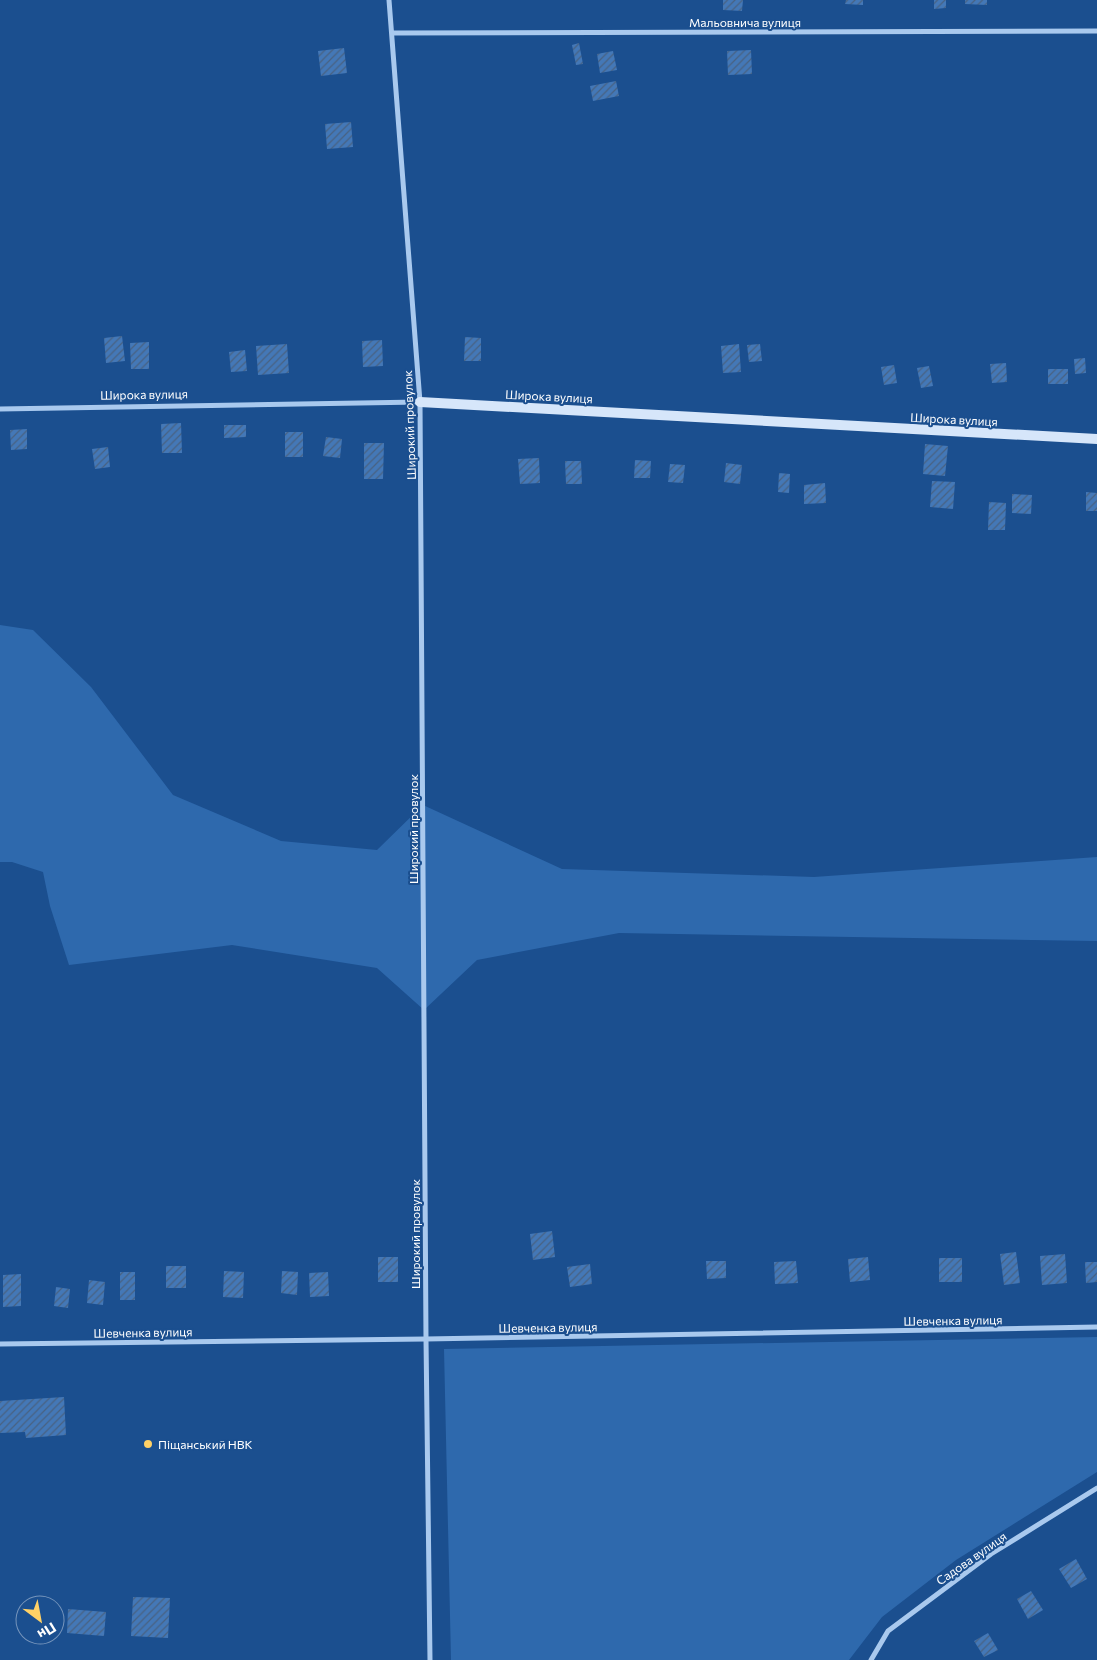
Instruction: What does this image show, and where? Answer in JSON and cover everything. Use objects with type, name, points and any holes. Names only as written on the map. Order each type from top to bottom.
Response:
[{"type":"street","name":"Широкий провулок","points":[[389,0],[420,402],[430,1660]]},
{"type":"street","name":"Мальовнича вулиця","points":[[392,33],[1097,31]]},
{"type":"street","name":"Широка вулиця","points":[[0,409],[420,402],[1097,439]]},
{"type":"street","name":"Шевченка вулиця","points":[[0,1344],[426,1339],[1097,1327]]},
{"type":"street","name":"Садова вулиця","points":[[871,1660],[888,1631],[991,1554],[1097,1488]]},
{"type":"shaded area","points":[[0,625],[33,630],[91,687],[173,795],[281,841],[377,850],[423,805],[562,869],[814,877],[1097,857],[1097,941],[619,933],[477,960],[424,1010],[377,968],[232,945],[69,965],[50,906],[43,872],[12,862],[0,862]]},
{"type":"shaded area","points":[[1097,1337],[1097,1472],[956,1560],[882,1617],[849,1660],[451,1660],[444,1349]]},
{"type":"building","points":[[723,0],[743,0],[742,11],[723,10]]},
{"type":"building","points":[[846,0],[863,0],[863,5],[845,4]]},
{"type":"building","points":[[934,0],[946,0],[946,8],[934,9]]},
{"type":"building","points":[[965,0],[987,0],[987,5],[965,4]]},
{"type":"building","points":[[579,43],[583,64],[576,65],[572,45]]},
{"type":"building","points":[[344,48],[347,73],[321,76],[318,51]]},
{"type":"building","points":[[751,50],[752,74],[728,75],[727,51]]},
{"type":"building","points":[[613,51],[617,70],[600,73],[597,54]]},
{"type":"building","points":[[616,81],[619,96],[593,101],[590,86]]},
{"type":"building","points":[[351,122],[353,147],[327,149],[325,124]]},
{"type":"building","points":[[122,336],[125,361],[106,363],[104,338]]},
{"type":"building","points":[[465,337],[481,338],[481,361],[464,361]]},
{"type":"building","points":[[382,340],[383,366],[363,367],[362,341]]},
{"type":"building","points":[[149,342],[149,369],[131,369],[130,343]]},
{"type":"building","points":[[287,344],[289,373],[258,375],[256,346]]},
{"type":"building","points":[[739,344],[741,372],[723,373],[721,346]]},
{"type":"building","points":[[760,344],[762,361],[749,362],[747,345]]},
{"type":"building","points":[[245,350],[247,371],[231,372],[229,352]]},
{"type":"building","points":[[1085,358],[1086,373],[1075,374],[1074,359]]},
{"type":"building","points":[[1006,363],[1007,382],[992,383],[990,364]]},
{"type":"building","points":[[894,365],[897,383],[884,385],[881,367]]},
{"type":"building","points":[[929,366],[933,386],[921,388],[917,368]]},
{"type":"building","points":[[1048,369],[1068,369],[1068,384],[1048,384]]},
{"type":"building","points":[[181,423],[182,453],[162,453],[161,424]]},
{"type":"building","points":[[224,425],[246,425],[246,437],[224,438]]},
{"type":"building","points":[[27,429],[27,449],[11,450],[10,430]]},
{"type":"building","points":[[285,432],[303,432],[303,457],[285,457]]},
{"type":"building","points":[[326,437],[342,439],[340,458],[323,456]]},
{"type":"building","points":[[364,443],[384,443],[383,479],[364,479]]},
{"type":"building","points":[[925,444],[948,446],[945,476],[923,474]]},
{"type":"building","points":[[108,447],[110,467],[95,469],[92,449]]},
{"type":"building","points":[[539,458],[540,483],[520,484],[518,459]]},
{"type":"building","points":[[635,460],[651,461],[650,478],[634,478]]},
{"type":"building","points":[[565,461],[581,461],[582,484],[566,484]]},
{"type":"building","points":[[726,463],[742,465],[740,484],[724,482]]},
{"type":"building","points":[[670,464],[685,465],[683,483],[668,482]]},
{"type":"building","points":[[779,473],[790,474],[789,493],[778,492]]},
{"type":"building","points":[[932,481],[955,482],[953,509],[930,507]]},
{"type":"building","points":[[825,483],[826,503],[804,504],[804,485]]},
{"type":"building","points":[[1086,492],[1097,493],[1097,511],[1086,511]]},
{"type":"building","points":[[1012,494],[1032,495],[1031,514],[1012,513]]},
{"type":"building","points":[[989,502],[1006,503],[1005,530],[988,530]]},
{"type":"building","points":[[552,1231],[555,1257],[533,1260],[530,1234]]},
{"type":"building","points":[[1016,1252],[1020,1283],[1004,1285],[1000,1254]]},
{"type":"building","points":[[1065,1254],[1067,1283],[1042,1285],[1040,1256]]},
{"type":"building","points":[[378,1257],[398,1257],[398,1282],[378,1282]]},
{"type":"building","points":[[868,1257],[870,1280],[850,1282],[848,1259]]},
{"type":"building","points":[[939,1258],[962,1258],[962,1282],[939,1282]]},
{"type":"building","points":[[706,1261],[726,1261],[726,1278],[707,1279]]},
{"type":"building","points":[[796,1261],[798,1283],[775,1284],[774,1262]]},
{"type":"building","points":[[1085,1262],[1097,1262],[1097,1282],[1086,1283]]},
{"type":"building","points":[[590,1264],[592,1284],[570,1287],[567,1267]]},
{"type":"building","points":[[166,1266],[186,1266],[186,1288],[166,1288]]},
{"type":"building","points":[[224,1271],[244,1272],[243,1298],[223,1297]]},
{"type":"building","points":[[282,1271],[298,1272],[297,1295],[281,1293]]},
{"type":"building","points":[[120,1272],[135,1272],[135,1300],[120,1300]]},
{"type":"building","points":[[328,1272],[329,1296],[310,1297],[309,1273]]},
{"type":"building","points":[[21,1274],[21,1306],[3,1307],[3,1275]]},
{"type":"building","points":[[89,1280],[105,1282],[103,1305],[87,1303]]},
{"type":"building","points":[[56,1287],[70,1289],[68,1308],[54,1306]]},
{"type":"building","points":[[64,1397],[66,1435],[26,1438],[25,1432],[0,1433],[0,1401]]},
{"type":"building","points":[[1076,1559],[1087,1579],[1071,1588],[1059,1569]]},
{"type":"building","points":[[1031,1591],[1043,1610],[1028,1619],[1017,1599]]},
{"type":"building","points":[[133,1597],[170,1598],[168,1638],[131,1636]]},
{"type":"building","points":[[68,1609],[106,1612],[104,1636],[67,1633]]},
{"type":"building","points":[[988,1633],[998,1650],[984,1657],[974,1641]]},
{"type":"place","name":"Піщанський НВК","points":[[148,1444]]}]
